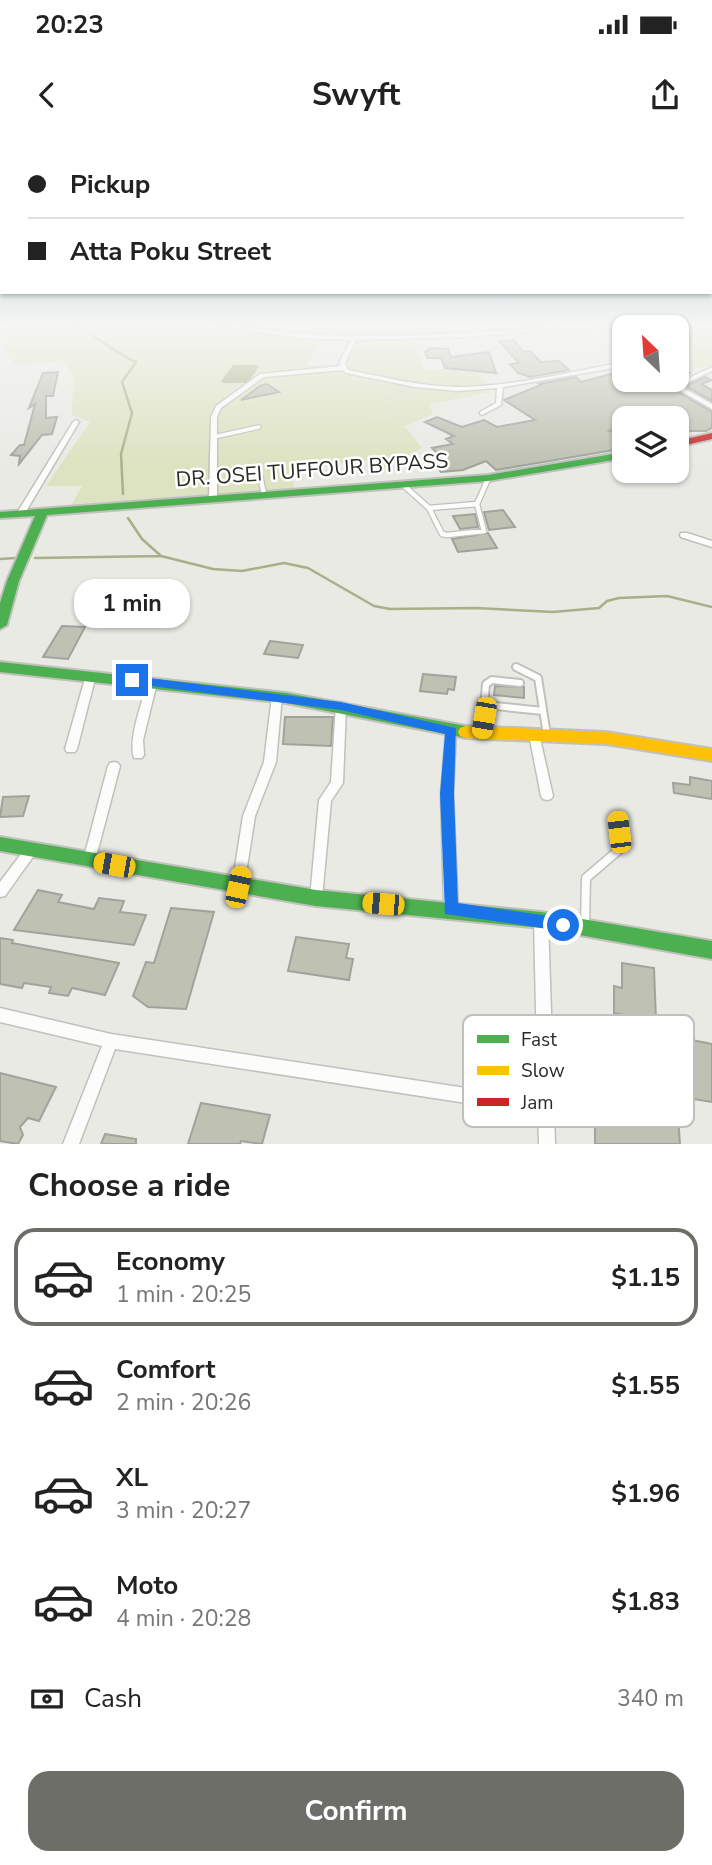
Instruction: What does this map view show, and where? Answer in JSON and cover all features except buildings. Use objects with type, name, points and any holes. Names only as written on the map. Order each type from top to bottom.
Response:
[{"type":"main road","points":[[689,441],[712,436]]},
{"type":"main road","name":"DR. OSEI TUFFOUR BYPASS","points":[[0,514],[488,478],[612,458]]},
{"type":"main road","points":[[0,625],[13,581],[43,511]]},
{"type":"main road","points":[[0,667],[277,696],[341,706],[451,731],[606,738],[712,755]]},
{"type":"main road","points":[[0,844],[238,887],[317,898],[451,909],[541,920],[712,950]]},
{"type":"street","points":[[213,498],[214,437],[218,407],[262,375],[298,372]]},
{"type":"street","points":[[351,372],[450,389],[500,386],[580,372]]},
{"type":"street","points":[[706,372],[675,386],[712,407]]},
{"type":"street","points":[[482,412],[499,404],[500,386]]},
{"type":"street","points":[[21,513],[76,422]]},
{"type":"street","points":[[684,535],[712,544]]},
{"type":"street","points":[[71,749],[91,675]]},
{"type":"street","points":[[138,755],[138,740],[152,682]]},
{"type":"street","points":[[238,887],[249,816],[270,762],[277,696]]},
{"type":"street","points":[[317,898],[325,800],[337,783],[341,706]]},
{"type":"street","points":[[451,731],[447,794],[451,909]]},
{"type":"street","points":[[540,735],[547,796]]},
{"type":"street","points":[[89,860],[114,766]]},
{"type":"street","points":[[0,892],[32,850]]},
{"type":"street","points":[[541,920],[545,1015]]},
{"type":"street","points":[[0,1015],[111,1041],[463,1095]]},
{"type":"street","points":[[71,1144],[111,1041]]},
{"type":"lane","points":[[214,437],[260,427]]},
{"type":"lane","points":[[260,476],[264,494]]},
{"type":"lane","points":[[402,484],[429,508],[442,534],[447,535],[484,531],[477,504],[488,478]]},
{"type":"lane","points":[[429,508],[477,504]]},
{"type":"lane","points":[[516,667],[538,678],[543,711],[540,735]]},
{"type":"lane","points":[[482,732],[489,681],[520,682]]},
{"type":"lane","points":[[485,705],[543,711]]},
{"type":"lane","points":[[585,929],[586,878],[619,853],[621,848],[617,817]]},
{"type":"path","points":[[374,425],[398,417],[384,404],[387,398],[411,390],[415,385]]},
{"type":"shaded area","points":[[71,372],[346,372],[354,377],[410,387],[493,392],[430,404],[433,414],[405,426],[422,448],[380,471],[373,469],[368,460],[314,467],[292,474],[294,488],[72,504],[82,486],[46,486],[90,422],[72,415],[73,376]]},
{"type":"shaded area","points":[[228,372],[255,372],[247,383],[221,381]]},
{"type":"shaded area","points":[[353,372],[476,372],[489,386],[393,382]]},
{"type":"waterway","points":[[123,494],[121,454],[132,413],[122,382],[129,372]]},
{"type":"waterway","points":[[128,518],[142,539],[160,555]]},
{"type":"waterway","points":[[35,558],[161,556],[213,569],[242,571],[284,563],[308,568],[374,606],[390,609],[476,608],[553,612],[599,608],[607,601],[619,598],[667,596],[712,607]]},
{"type":"waterway","points":[[0,559],[15,558]]},
{"type":"traffic: fast","points":[[0,515],[488,478],[612,457]]},
{"type":"traffic: fast","points":[[0,625],[13,581],[43,511]]},
{"type":"traffic: fast","points":[[0,667],[286,698],[466,732]]},
{"type":"traffic: fast","points":[[0,844],[316,898],[541,920],[712,950]]},
{"type":"traffic: slow","points":[[466,732],[606,738],[712,755]]},
{"type":"traffic: jam","points":[[689,441],[712,436]]},
{"type":"route","points":[[132,680],[341,706],[451,731],[447,794],[451,909],[563,925]]}]
